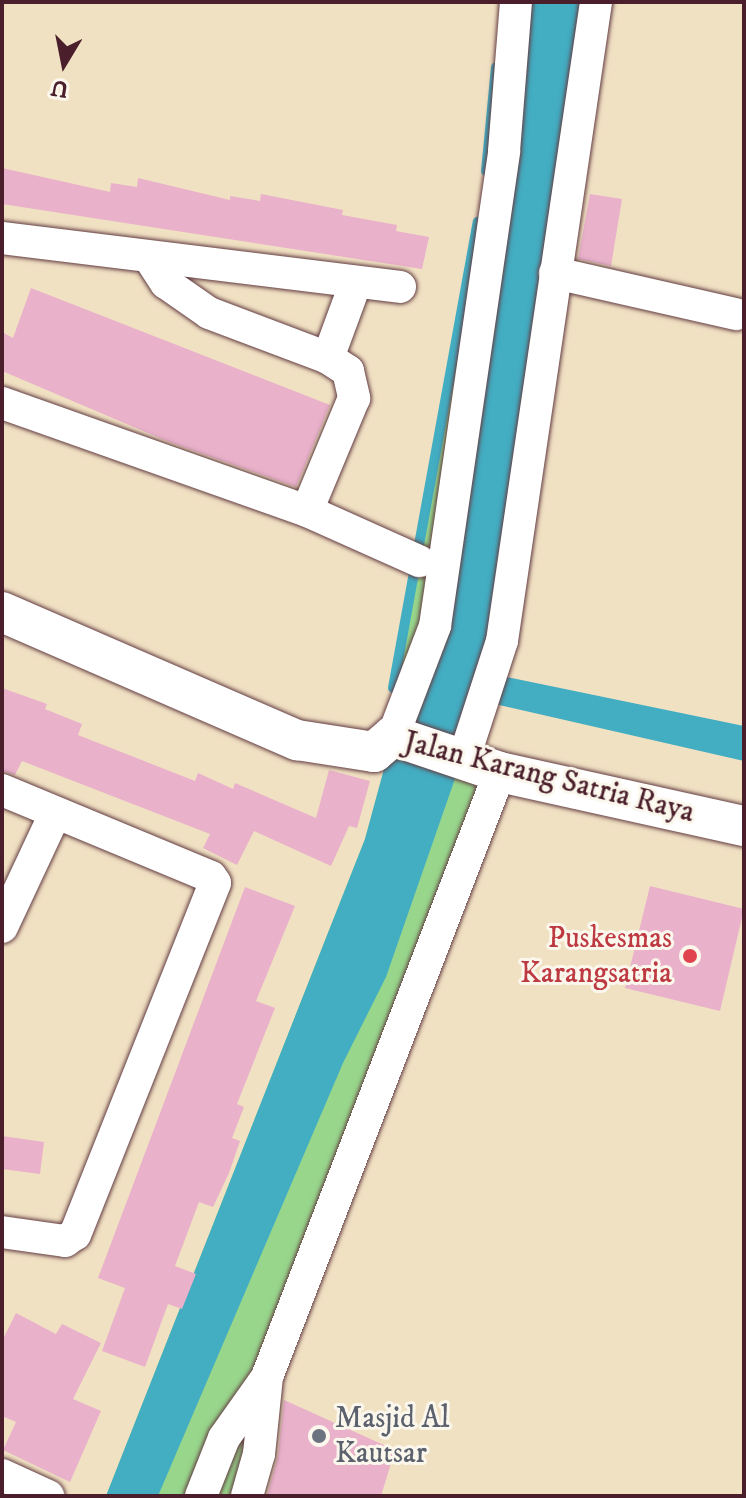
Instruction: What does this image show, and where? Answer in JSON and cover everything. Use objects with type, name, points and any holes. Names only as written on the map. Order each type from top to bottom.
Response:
[{"type":"street","points":[[393,736],[435,626],[504,151],[516,2]]},
{"type":"street","points":[[247,1496],[259,1454],[267,1377],[481,767],[596,2]]},
{"type":"street","points":[[2,238],[400,287]]},
{"type":"street","points":[[149,257],[166,283],[209,313],[328,358],[348,371],[354,398],[307,511]]},
{"type":"street","points":[[555,273],[736,314]]},
{"type":"street","points":[[328,358],[356,282]]},
{"type":"street","points":[[2,403],[307,511],[419,561]]},
{"type":"street","name":"Jalan Karang Satria Raya","points":[[2,612],[297,740],[374,752],[393,736],[481,767],[744,826]]},
{"type":"street","points":[[2,790],[211,877],[214,891],[75,1234],[65,1241],[2,1232]]},
{"type":"street","points":[[2,927],[55,814]]},
{"type":"street","points":[[201,1496],[224,1438],[267,1377]]},
{"type":"street","points":[[2,1475],[43,1495]]},
{"type":"green space","points":[[506,2],[516,2],[421,669],[500,772],[326,1220],[247,1496],[106,1496],[365,839],[393,736],[393,688],[484,187]]},
{"type":"water","points":[[516,2],[596,2],[492,674],[744,726],[744,761],[482,701],[386,977],[343,1063],[158,1496],[106,1496],[365,839],[393,736],[421,669]]},
{"type":"building","points":[[2,168],[110,192],[111,183],[137,187],[138,178],[230,200],[230,196],[260,201],[261,194],[343,210],[342,215],[397,225],[396,231],[429,237],[422,269],[2,204]]},
{"type":"building","points":[[590,194],[622,199],[611,266],[578,259]]},
{"type":"building","points":[[31,288],[330,405],[296,487],[169,442],[2,371],[2,332],[13,338]]},
{"type":"building","points":[[2,688],[47,704],[45,709],[82,724],[78,735],[195,781],[198,773],[233,789],[235,783],[316,818],[329,770],[370,781],[357,828],[349,826],[331,866],[254,831],[237,865],[203,848],[210,834],[22,761],[15,775],[2,771]]},
{"type":"building","points":[[650,886],[744,909],[720,1011],[625,988]]},
{"type":"building","points":[[245,887],[295,906],[256,1001],[275,1008],[237,1104],[244,1107],[232,1138],[240,1141],[229,1173],[213,1207],[199,1202],[175,1266],[196,1274],[182,1309],[168,1304],[145,1367],[102,1351],[125,1288],[98,1278]]},
{"type":"building","points":[[2,1136],[44,1142],[40,1174],[2,1169]]},
{"type":"building","points":[[16,1313],[56,1334],[62,1324],[101,1343],[73,1399],[101,1411],[70,1482],[3,1450],[16,1422],[2,1416],[2,1341]]},
{"type":"building","name":"Masjid Al Kautsar","points":[[284,1400],[395,1450],[381,1496],[267,1496],[278,1456]]},
{"type":"waterway","points":[[486,171],[496,67]]},
{"type":"waterway","points":[[393,688],[478,222]]},
{"type":"place","name":"Puskesmas Karangsatria","points":[[690,956]]},
{"type":"place","name":"Masjid Al Kautsar","points":[[319,1436]]}]
